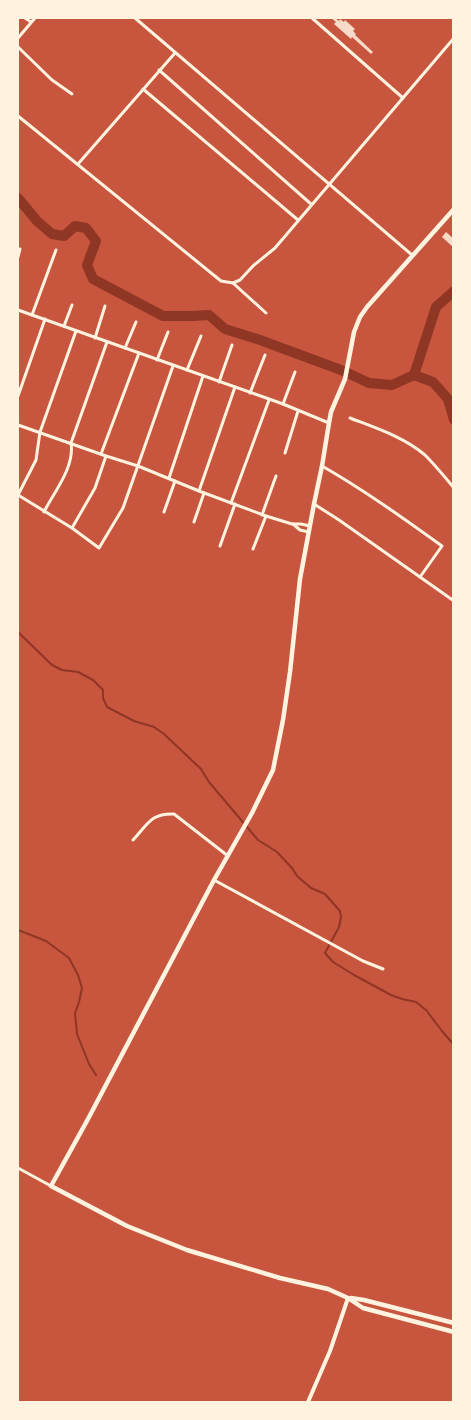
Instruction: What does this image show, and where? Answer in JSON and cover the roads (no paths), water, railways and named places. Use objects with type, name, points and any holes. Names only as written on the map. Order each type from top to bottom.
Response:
[{"type":"main road","points":[[454,209],[364,311],[354,332],[345,379],[331,412],[309,529],[300,579],[283,720],[272,770],[252,813],[214,880],[51,1186],[127,1226],[187,1250],[280,1278],[328,1289],[348,1298],[363,1308],[454,1332]]},
{"type":"main road","points":[[348,1298],[364,1300],[454,1324]]},
{"type":"street","points":[[25,18],[31,22]]},
{"type":"street","points":[[18,38],[35,18]]},
{"type":"street","points":[[135,18],[412,256]]},
{"type":"street","points":[[312,18],[404,98]]},
{"type":"street","points":[[18,116],[221,281],[233,283],[240,280],[253,266],[275,248],[454,38]]},
{"type":"street","points":[[18,47],[52,80],[72,94]]},
{"type":"street","points":[[78,164],[175,53]]},
{"type":"street","points":[[159,70],[312,204]]},
{"type":"street","points":[[143,89],[298,220]]},
{"type":"street","points":[[18,257],[20,249]]},
{"type":"street","points":[[32,315],[56,250]]},
{"type":"street","points":[[233,283],[266,313]]},
{"type":"street","points":[[64,326],[72,305]]},
{"type":"street","points":[[95,338],[105,306]]},
{"type":"street","points":[[18,310],[283,404],[329,423]]},
{"type":"street","points":[[18,396],[45,319]]},
{"type":"street","points":[[125,348],[136,322]]},
{"type":"street","points":[[76,330],[40,432],[36,460],[18,495],[72,528],[99,548],[123,508],[173,366]]},
{"type":"street","points":[[156,360],[168,332]]},
{"type":"street","points":[[187,370],[201,336]]},
{"type":"street","points":[[44,512],[63,478],[72,452],[71,443],[107,342]]},
{"type":"street","points":[[219,382],[232,345]]},
{"type":"street","points":[[101,454],[139,353]]},
{"type":"street","points":[[250,393],[265,355]]},
{"type":"street","points":[[283,404],[295,372]]},
{"type":"street","points":[[169,478],[203,376]]},
{"type":"street","points":[[199,492],[236,387]]},
{"type":"street","points":[[220,546],[269,400]]},
{"type":"street","points":[[285,453],[298,411]]},
{"type":"street","points":[[350,418],[392,434],[423,454],[454,488]]},
{"type":"street","points":[[18,424],[138,466],[199,492],[292,524],[300,530],[309,529]]},
{"type":"street","points":[[72,528],[95,488],[106,456]]},
{"type":"street","points":[[322,466],[369,495],[442,546],[420,577]]},
{"type":"street","points":[[253,549],[276,476]]},
{"type":"street","points":[[164,512],[175,481]]},
{"type":"street","points":[[194,522],[204,493]]},
{"type":"street","points":[[314,504],[454,601]]},
{"type":"street","points":[[134,840],[155,816],[174,814],[228,856]]},
{"type":"street","points":[[214,880],[363,961],[383,969]]},
{"type":"street","points":[[18,1168],[51,1186]]},
{"type":"street","points":[[308,1402],[330,1351],[348,1298]]},
{"type":"waterway","points":[[18,198],[37,221],[52,234],[64,236],[75,226],[86,228],[96,241],[87,265],[93,279],[163,316],[209,315],[225,329],[341,370],[369,383],[392,385],[414,375],[436,307],[454,291]]},
{"type":"waterway","points":[[414,375],[433,382],[448,399],[454,420]]},
{"type":"waterway","points":[[18,632],[52,665],[62,670],[78,672],[93,680],[103,690],[103,698],[107,707],[134,721],[154,727],[201,769],[209,782],[258,840],[277,852],[297,876],[311,888],[325,894],[340,911],[339,927],[325,953],[333,962],[391,995],[416,1002],[426,1010],[454,1045]]},
{"type":"waterway","points":[[18,930],[46,941],[69,958],[82,988],[75,1013],[77,1034],[89,1064],[96,1075]]}]
